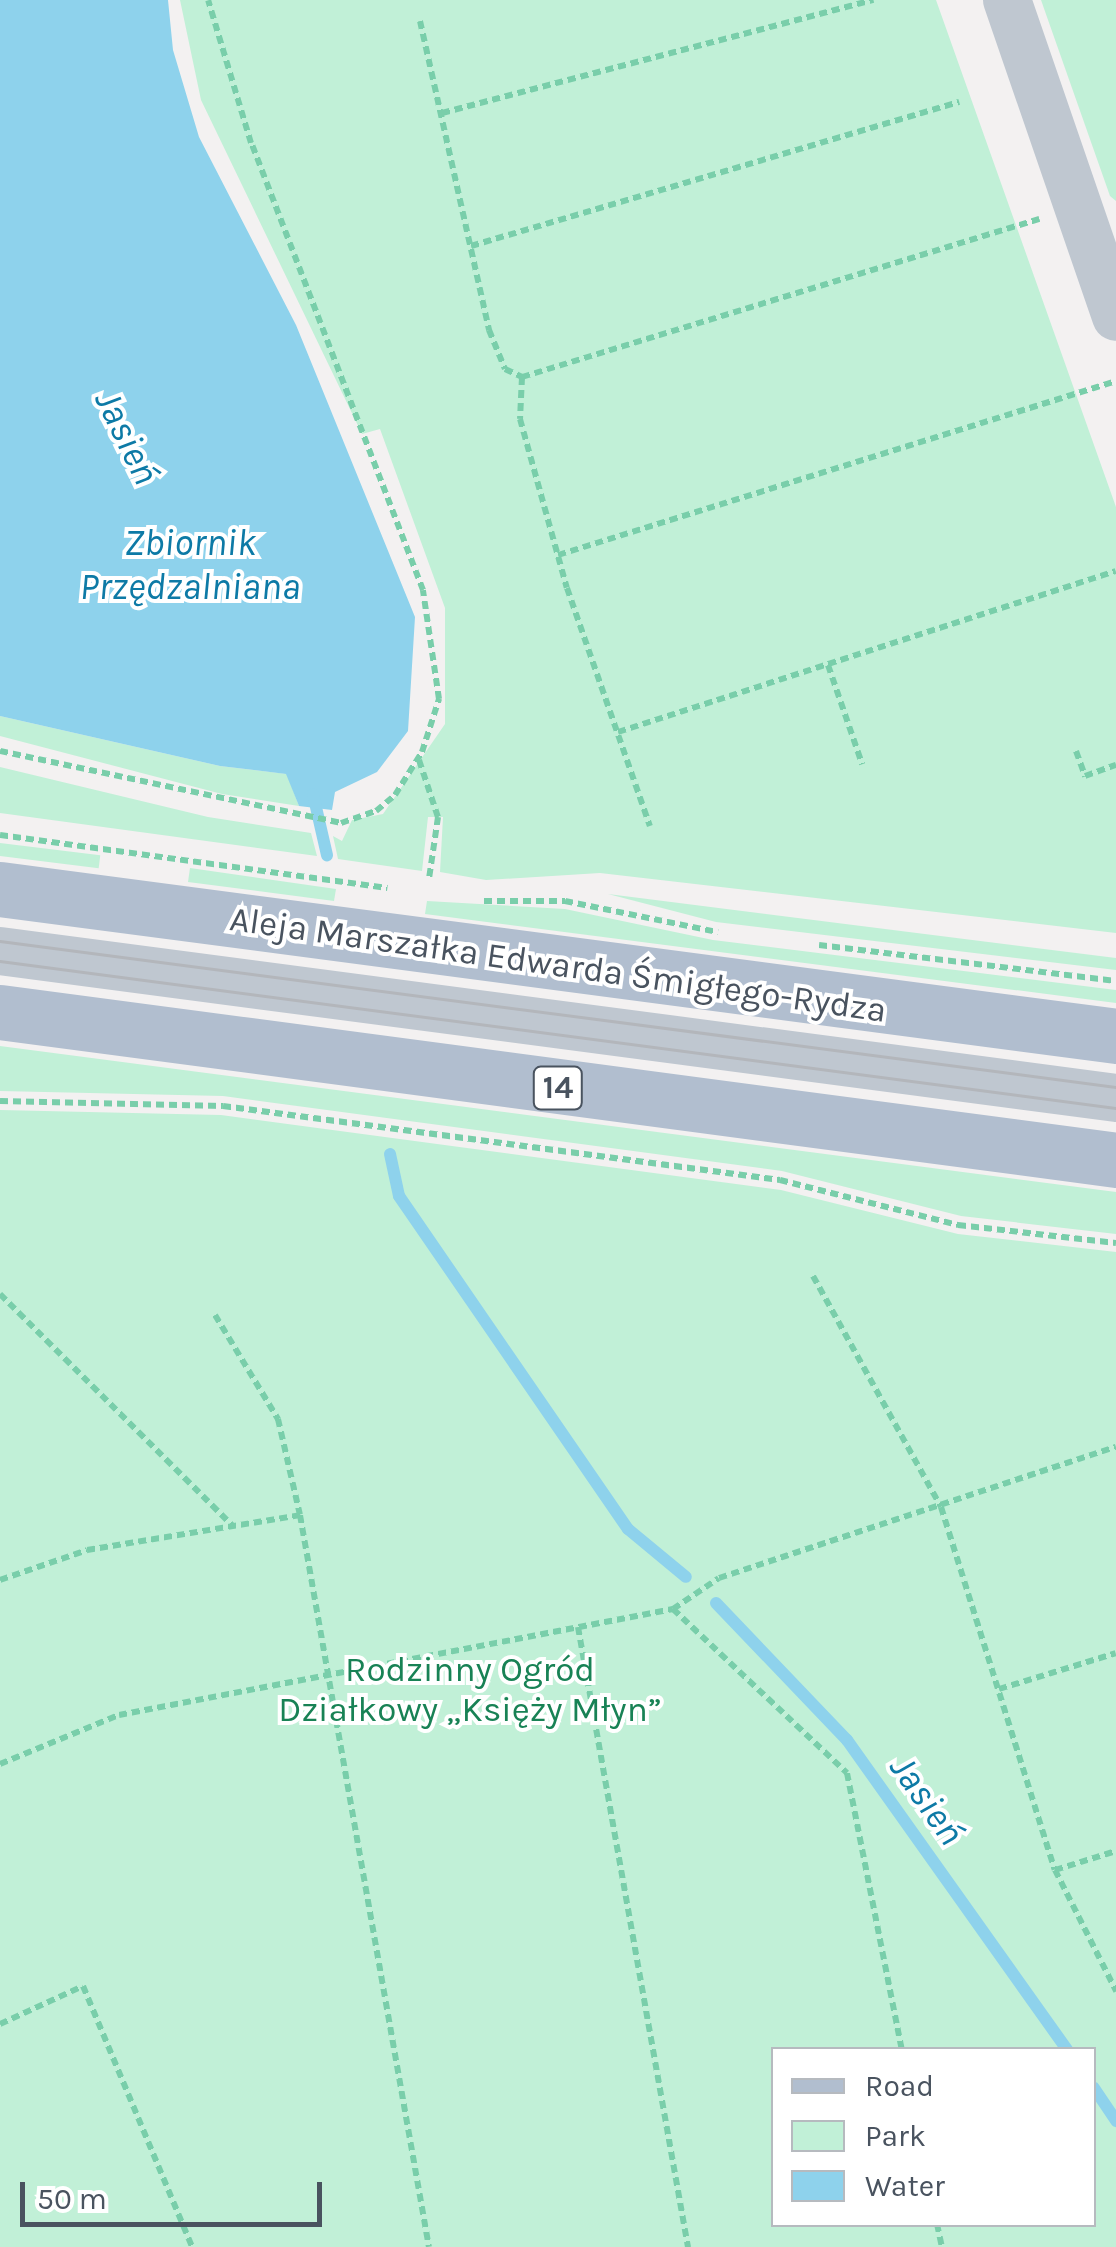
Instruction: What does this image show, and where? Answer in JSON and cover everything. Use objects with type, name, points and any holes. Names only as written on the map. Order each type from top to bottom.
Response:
[{"type":"main road","name":"Aleja Marszałka Edwarda Śmigłego-Rydza","points":[[0,889],[1116,1036]]},
{"type":"main road","name":"14","points":[[0,1012],[1116,1160]]},
{"type":"street","points":[[1007,0],[1102,232],[1116,317]]},
{"type":"street","points":[[0,951],[1116,1098]]},
{"type":"path","points":[[0,751],[301,820],[341,823],[376,811],[418,759],[438,699],[423,590],[251,143],[208,0]]},
{"type":"path","points":[[442,113],[873,0]]},
{"type":"path","points":[[420,20],[489,330],[505,369],[522,376],[1018,225]]},
{"type":"path","points":[[471,246],[959,102]]},
{"type":"path","points":[[522,376],[520,419],[558,555],[650,826]]},
{"type":"path","points":[[558,555],[1113,382]]},
{"type":"path","points":[[618,732],[1116,571]]},
{"type":"path","points":[[828,665],[862,764]]},
{"type":"path","points":[[1076,751],[1085,776],[1116,765]]},
{"type":"path","points":[[418,759],[438,817],[429,879]]},
{"type":"path","points":[[0,835],[406,890]]},
{"type":"path","points":[[464,898],[566,901],[734,934]]},
{"type":"path","points":[[811,944],[1116,981]]},
{"type":"path","points":[[0,1101],[222,1106],[780,1180],[958,1225],[1116,1243]]},
{"type":"path","points":[[813,1276],[942,1508],[1054,1870],[1116,1991]]},
{"type":"path","points":[[0,1294],[233,1526]]},
{"type":"path","points":[[216,1315],[278,1419],[300,1515],[332,1674],[429,2247]]},
{"type":"path","points":[[0,1764],[119,1715],[673,1609],[719,1578],[942,1508],[1116,1447]]},
{"type":"path","points":[[0,1580],[87,1550],[300,1515]]},
{"type":"path","points":[[673,1609],[847,1773],[901,2047]]},
{"type":"path","points":[[578,1627],[688,2247]]},
{"type":"path","points":[[1000,1689],[1116,1653]]},
{"type":"path","points":[[1054,1870],[1116,1851]]},
{"type":"path","points":[[0,2024],[83,1986],[192,2247]]},
{"type":"green space","points":[[180,0],[936,0],[1116,507],[1116,933],[600,873],[486,880],[440,872],[443,817],[428,817],[422,871],[338,859],[333,836],[342,841],[352,820],[383,814],[445,724],[445,608],[380,429],[362,434],[201,100]]},
{"type":"green space","points":[[1041,0],[1116,0],[1116,201],[1110,196]]},
{"type":"green space","points":[[0,716],[220,766],[287,774],[299,806],[222,794],[0,736]]},
{"type":"green space","points":[[0,767],[208,817],[311,833],[317,856],[0,813]]},
{"type":"green space","points":[[0,843],[100,855],[99,868],[0,856]]},
{"type":"green space","points":[[190,868],[336,889],[334,901],[188,882]]},
{"type":"green space","points":[[608,894],[1116,958],[1116,970],[716,922]]},
{"type":"green space","points":[[427,901],[565,909],[713,940],[1116,990],[1116,1003],[425,914]]},
{"type":"green space","points":[[0,1046],[1116,1192],[1116,1234],[961,1216],[782,1171],[223,1096],[0,1091]]},
{"type":"green space","name":"Rodzinny Ogród Działkowy „Księży Młyn”","points":[[0,1110],[221,1115],[781,1190],[958,1234],[1116,1252],[1116,2247],[0,2247]]},
{"type":"water","name":"Zbiornik Przędzalniana","points":[[0,0],[168,0],[173,50],[199,137],[296,325],[415,617],[408,731],[377,772],[335,792],[332,810],[299,806],[286,774],[220,766],[0,716]]},
{"type":"waterway","name":"Jasień","points":[[313,794],[327,855]]},
{"type":"waterway","name":"Jasień","points":[[390,1154],[399,1196],[628,1529],[686,1577]]},
{"type":"waterway","name":"Jasień","points":[[716,1603],[847,1740],[1065,2047]]},
{"type":"waterway","name":"Jasień","points":[[1096,2091],[1116,2121]]},
{"type":"tram line","points":[[0,941],[1116,1087]]},
{"type":"tram line","points":[[0,961],[1116,1108]]}]
